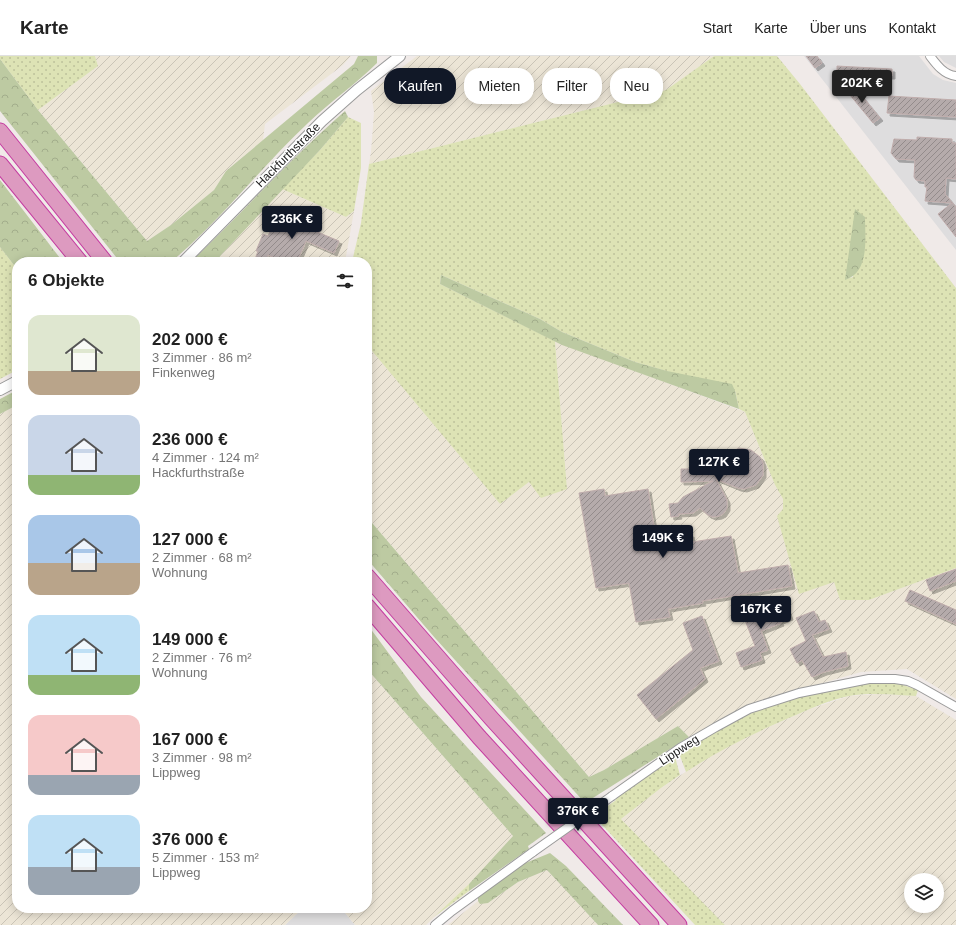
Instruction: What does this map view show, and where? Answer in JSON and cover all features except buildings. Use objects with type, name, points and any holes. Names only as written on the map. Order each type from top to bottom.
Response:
[{"type":"highway","points":[[0,131],[101,257]]},
{"type":"highway","points":[[0,164],[76,257]]},
{"type":"highway","points":[[372,582],[491,718],[679,925]]},
{"type":"highway","points":[[372,612],[479,737],[650,925]]},
{"type":"street","points":[[930,56],[939,68],[956,76]]},
{"type":"street","name":"Hackfurthstraße","points":[[189,257],[322,121],[394,58]]},
{"type":"street","points":[[0,390],[12,384]]},
{"type":"street","name":"Lippweg","points":[[435,925],[533,852],[680,748],[749,709],[799,693],[870,679],[895,679],[908,681],[956,707]]},
{"type":"shaded area","points":[[95,56],[351,56],[343,65],[265,124],[263,140],[226,171],[214,190],[171,225],[147,241],[38,110],[98,66]]},
{"type":"shaded area","points":[[417,56],[714,56],[663,91],[663,68],[610,68],[610,104],[369,164],[374,112],[371,91],[384,81],[384,104],[456,104],[456,68],[401,68]]},
{"type":"shaded area","points":[[804,56],[919,56],[933,74],[943,80],[956,83],[956,250]]},
{"type":"shaded area","points":[[939,56],[956,56],[956,68],[944,62]]},
{"type":"shaded area","points":[[282,189],[346,217],[354,211],[346,257],[220,257]]},
{"type":"shaded area","points":[[555,341],[745,412],[775,485],[783,499],[783,509],[834,582],[840,600],[869,600],[956,568],[956,699],[907,669],[861,672],[753,703],[689,737],[678,726],[604,770],[589,777],[372,523],[372,351],[500,504],[529,482],[567,489]]},
{"type":"shaded area","points":[[12,408],[12,913],[298,913],[285,925],[0,925],[0,414]]},
{"type":"shaded area","points":[[372,675],[513,836],[469,884],[426,925],[355,925],[345,913],[372,913]]},
{"type":"shaded area","points":[[877,694],[916,696],[956,720],[956,925],[725,925],[621,819],[661,788],[707,758],[748,736],[810,709],[849,696]]},
{"type":"shaded area","points":[[547,870],[598,925],[448,925],[478,901],[480,903],[488,903],[518,882]]},
{"type":"shaded area","points":[[298,913],[345,913],[355,925],[285,925]]},
{"type":"green space","points":[[0,56],[95,56],[98,66],[38,110],[0,59]]},
{"type":"green space","points":[[358,56],[377,56],[377,63],[308,123],[207,229],[177,257],[116,257],[0,111],[0,59],[38,110],[147,241],[171,225],[214,190],[226,171],[354,64]]},
{"type":"green space","points":[[714,56],[777,56],[956,288],[956,568],[869,600],[840,600],[834,582],[799,594],[777,516],[783,509],[783,499],[775,485],[745,412],[739,409],[735,391],[635,362],[562,332],[540,319],[441,275],[440,284],[555,341],[567,489],[541,498],[529,482],[500,504],[372,351],[372,257],[353,257],[361,223],[369,164],[610,104],[663,104],[663,91]],"holes":[[[856,209],[853,277],[846,279]]]},
{"type":"green space","points":[[345,111],[348,117],[320,150],[220,257],[196,257],[305,147]]},
{"type":"green space","points":[[348,117],[361,123],[361,168],[354,211],[346,217],[282,189],[320,150]]},
{"type":"green space","points":[[0,180],[59,257],[12,257],[12,263],[0,247]]},
{"type":"green space","points":[[855,209],[865,217],[864,253],[859,270],[853,276],[845,280]]},
{"type":"green space","points":[[0,247],[12,263],[12,373],[0,379]]},
{"type":"green space","points":[[441,275],[540,319],[562,332],[635,362],[667,371],[732,384],[739,409],[562,345],[440,284]]},
{"type":"green space","points":[[12,393],[12,408],[0,414],[0,399]]},
{"type":"green space","points":[[372,523],[589,777],[604,770],[678,726],[689,737],[585,803],[435,638],[372,565]]},
{"type":"green space","points":[[372,631],[421,697],[546,833],[528,846],[529,849],[469,891],[469,884],[513,836],[372,675]]},
{"type":"green space","points":[[873,683],[897,683],[918,690],[916,696],[866,694],[849,696],[826,703],[749,736],[723,749],[686,772],[680,756],[682,752],[714,732],[751,713],[802,696]]},
{"type":"green space","points":[[675,757],[680,775],[621,819],[725,925],[695,925],[594,816],[616,800],[615,799]]},
{"type":"green space","points":[[550,853],[566,866],[623,925],[598,925],[547,870],[518,882],[488,903],[480,904],[478,901],[478,895],[523,864]]},
{"type":"green space","points":[[469,884],[469,891],[434,917]]}]
